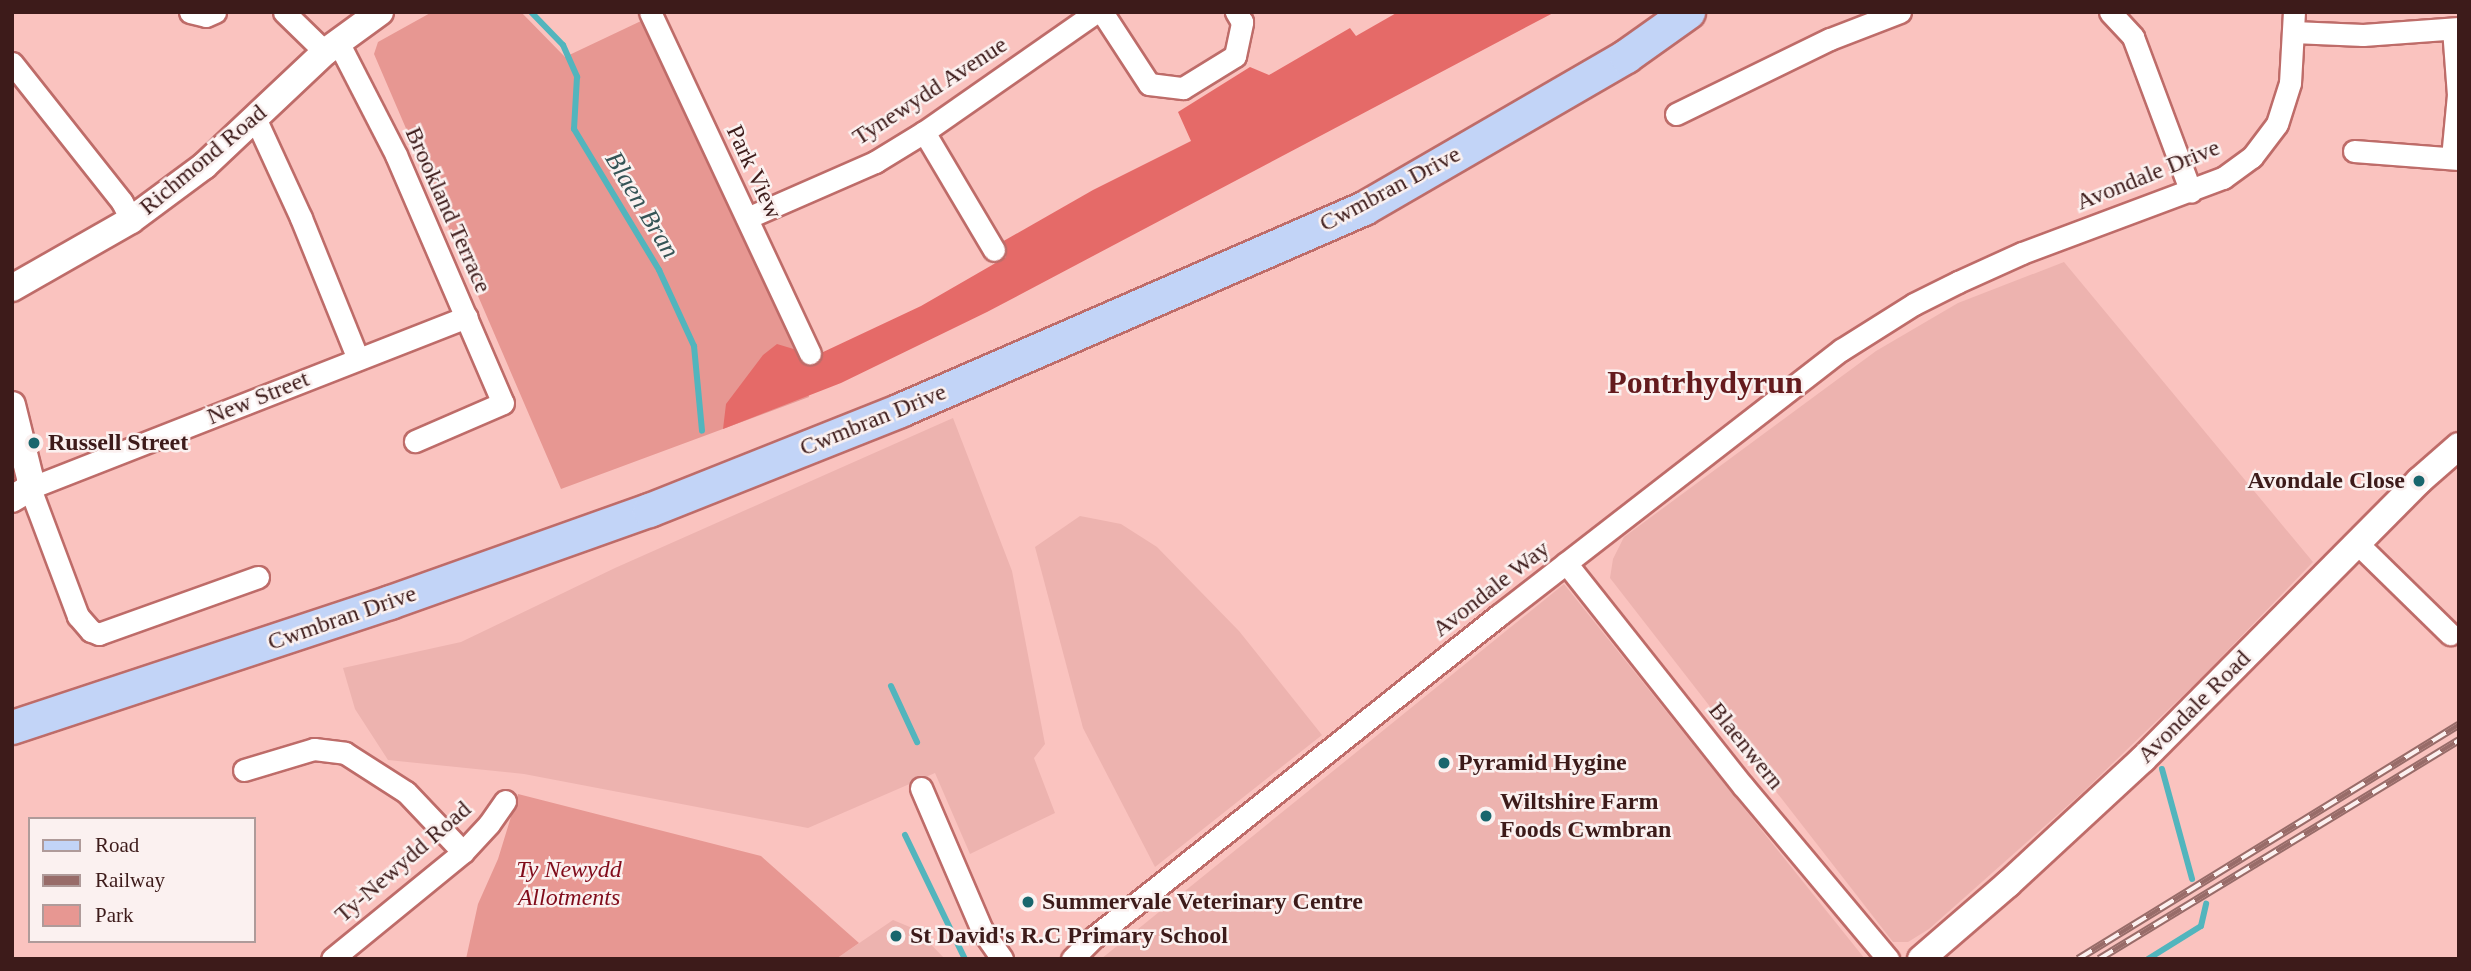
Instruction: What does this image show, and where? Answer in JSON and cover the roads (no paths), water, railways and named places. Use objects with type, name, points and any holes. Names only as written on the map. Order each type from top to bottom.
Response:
[{"type":"main road","name":"Cwmbran Drive","points":[[12,727],[390,602],[623,520],[900,410],[1364,208],[1626,56],[1688,12]]},
{"type":"street","points":[[190,12],[206,16],[215,12]]},
{"type":"street","name":"Brookland Terrace","points":[[284,12],[331,47],[396,155],[503,403],[415,441]]},
{"type":"street","name":"Richmond Road","points":[[12,288],[131,220],[204,166],[331,47],[380,12]]},
{"type":"street","name":"Park View","points":[[650,12],[810,354]]},
{"type":"street","name":"Tynewydd Avenue","points":[[747,218],[875,162],[924,132],[1096,12]]},
{"type":"street","points":[[1102,12],[1149,83],[1183,88],[1235,56],[1242,22],[1236,12]]},
{"type":"street","points":[[1676,114],[1830,39],[1900,12]]},
{"type":"street","points":[[2110,12],[2133,37],[2191,192]]},
{"type":"street","points":[[2293,22],[2399,23],[2456,28],[2458,95],[2455,159],[2354,151]]},
{"type":"street","name":"Avondale Drive","points":[[1958,282],[2039,247],[2191,192],[2223,178],[2252,157],[2277,124],[2290,83],[2293,22]]},
{"type":"street","points":[[12,63],[122,202],[131,220]]},
{"type":"street","points":[[255,118],[301,218],[358,359]]},
{"type":"street","points":[[924,132],[994,250]]},
{"type":"street","name":"Avondale Way","points":[[1072,959],[1093,938],[1813,369],[1914,304],[1958,282]]},
{"type":"street","name":"New Street","points":[[21,493],[467,317]]},
{"type":"street","points":[[12,405],[29,470],[21,493],[78,616],[90,631],[108,633],[258,577]]},
{"type":"street","name":"Avondale Road","points":[[1922,959],[2143,760],[2419,481],[2459,446]]},
{"type":"street","points":[[2358,544],[2450,634]]},
{"type":"street","name":"Blaenwern","points":[[1566,563],[1743,786],[1888,959]]},
{"type":"street","points":[[244,770],[314,749],[345,753],[384,775],[406,792],[463,852]]},
{"type":"street","points":[[921,788],[982,930],[1002,959]]},
{"type":"street","name":"Ty-Newydd Road","points":[[331,959],[463,852],[489,824],[505,801]]},
{"type":"waterway","name":"Blaen Bran","points":[[531,12],[563,45],[577,77],[574,129],[659,270],[694,346],[702,431]]},
{"type":"waterway","name":"Blaen Bran","points":[[891,686],[917,742]]},
{"type":"waterway","points":[[2162,769],[2192,879]]},
{"type":"waterway","name":"Blaen Bran","points":[[905,835],[965,959]]},
{"type":"waterway","points":[[2148,959],[2201,926],[2206,904]]},
{"type":"railway","points":[[2078,959],[2459,725]]},
{"type":"railway","points":[[2099,959],[2459,740]]},
{"type":"place","name":"Russell Street","points":[[34,443]]},
{"type":"place","name":"Avondale Close","points":[[2419,481]]},
{"type":"place","name":"Pyramid Hygine","points":[[1444,763]]},
{"type":"place","name":"Wiltshire Farm Foods Cwmbran","points":[[1486,816]]},
{"type":"place","name":"Summervale Veterinary Centre","points":[[1028,902]]},
{"type":"place","name":"St David's R.C Primary School","points":[[896,936]]},
{"type":"district","name":"Pontrhydyrun","points":[[1705,382]]},
{"type":"park label","name":"Ty Newydd Allotments","points":[[569,884]]}]
